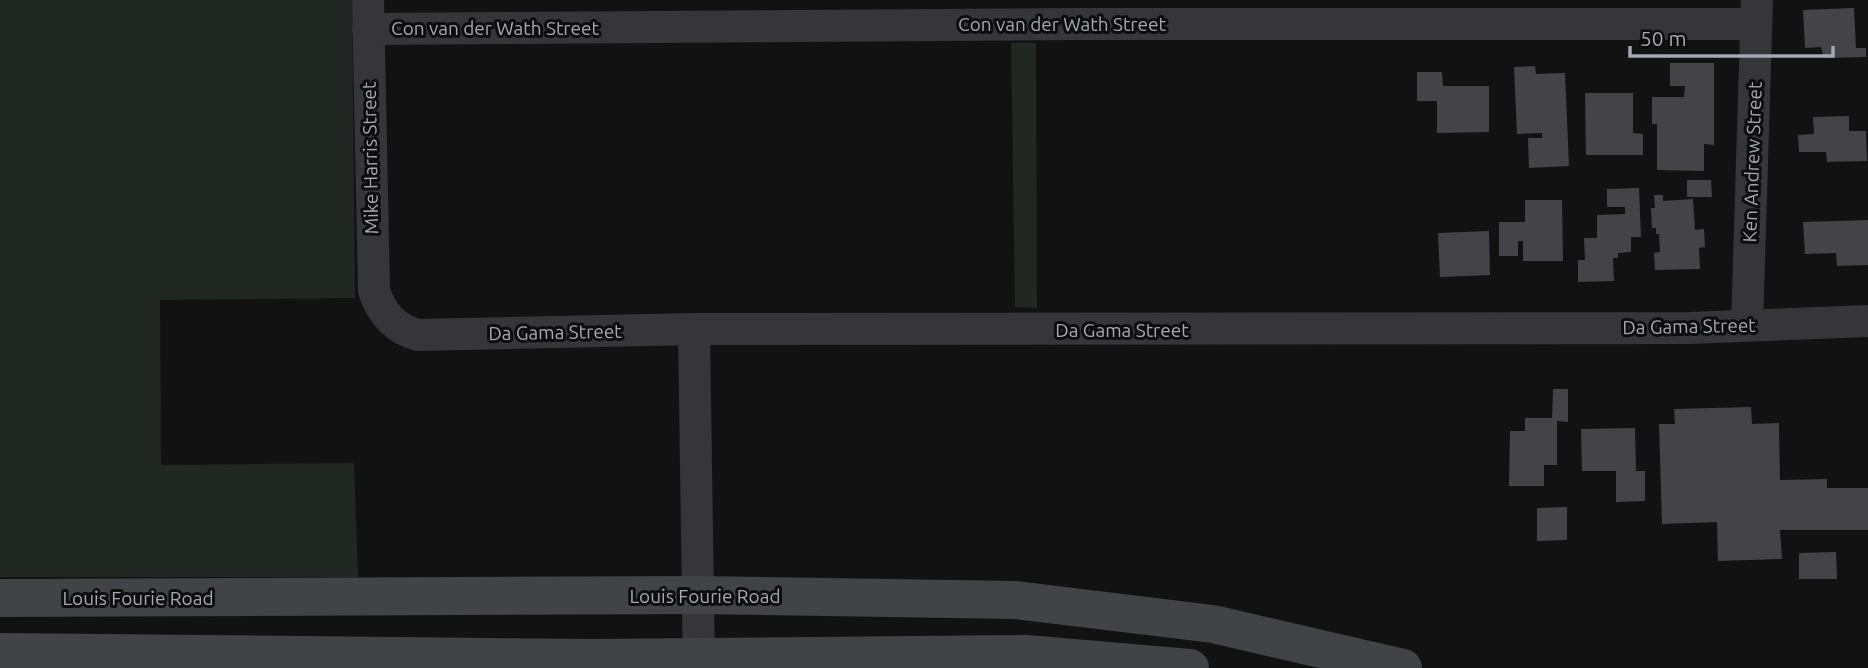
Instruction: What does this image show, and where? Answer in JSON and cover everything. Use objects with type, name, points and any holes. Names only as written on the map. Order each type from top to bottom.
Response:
[{"type":"main road","name":"Louis Fourie Road","points":[[0,598],[697,595],[1016,600],[1213,624],[1403,668]]},
{"type":"main road","points":[[0,652],[699,663],[1026,654],[1190,668]]},
{"type":"street","name":"Con van der Wath Street","points":[[368,14],[1058,24],[1757,12]]},
{"type":"street","name":"Ken Andrew Street","points":[[1747,325],[1757,12]]},
{"type":"street","name":"Mike Harris Street","points":[[368,14],[374,291],[385,313]]},
{"type":"street","name":"Da Gama Street","points":[[385,313],[404,331],[418,335],[694,329],[1675,328],[1868,321]]},
{"type":"street","points":[[694,329],[699,663]]},
{"type":"shaded area","points":[[0,0],[352,0],[355,298],[160,300],[161,465],[354,463],[358,577],[0,577]]},
{"type":"shaded area","points":[[1011,43],[1036,43],[1037,308],[1015,307]]},
{"type":"building","points":[[1854,8],[1856,48],[1866,48],[1866,57],[1824,58],[1821,47],[1805,48],[1803,10]]},
{"type":"building","points":[[1670,63],[1714,63],[1714,145],[1704,144],[1704,171],[1657,170],[1657,124],[1652,124],[1652,97],[1684,97],[1685,86],[1670,86]]},
{"type":"building","points":[[1535,66],[1536,74],[1565,73],[1569,166],[1529,168],[1528,138],[1542,138],[1542,133],[1517,134],[1514,67]]},
{"type":"building","points":[[1417,72],[1442,72],[1443,86],[1489,86],[1489,132],[1437,133],[1437,101],[1417,101]]},
{"type":"building","points":[[1585,93],[1633,93],[1633,133],[1643,134],[1643,155],[1586,155]]},
{"type":"building","points":[[1849,116],[1849,131],[1866,131],[1867,161],[1827,162],[1826,152],[1799,152],[1798,135],[1814,134],[1813,117]]},
{"type":"building","points":[[1687,180],[1711,180],[1712,197],[1687,197]]},
{"type":"building","points":[[1639,188],[1641,237],[1631,237],[1631,252],[1618,253],[1618,258],[1613,258],[1614,281],[1578,282],[1578,260],[1585,260],[1584,238],[1597,238],[1597,215],[1625,214],[1625,207],[1607,207],[1607,189]]},
{"type":"building","points":[[1654,195],[1663,195],[1663,201],[1693,199],[1695,230],[1704,229],[1705,247],[1699,248],[1700,269],[1655,270],[1654,253],[1660,252],[1659,234],[1656,234],[1656,228],[1652,228],[1651,208],[1655,208]]},
{"type":"building","points":[[1525,200],[1562,200],[1563,261],[1523,261],[1523,241],[1518,241],[1518,256],[1499,256],[1499,222],[1525,222]]},
{"type":"building","points":[[1868,220],[1868,265],[1837,266],[1836,253],[1805,254],[1803,222]]},
{"type":"building","points":[[1489,231],[1490,275],[1440,277],[1438,233]]},
{"type":"building","points":[[1553,389],[1568,389],[1568,422],[1557,421],[1557,465],[1544,465],[1544,486],[1509,486],[1510,431],[1525,431],[1525,418],[1552,418]]},
{"type":"building","points":[[1751,407],[1752,424],[1779,423],[1780,480],[1827,479],[1827,488],[1868,488],[1868,530],[1780,530],[1782,559],[1718,561],[1717,522],[1662,524],[1659,424],[1675,424],[1674,409]]},
{"type":"building","points":[[1635,428],[1636,471],[1645,471],[1645,501],[1616,502],[1616,471],[1582,471],[1581,429]]},
{"type":"building","points":[[1567,507],[1567,540],[1537,541],[1537,508]]},
{"type":"building","points":[[1836,552],[1837,579],[1799,579],[1799,553]]}]
